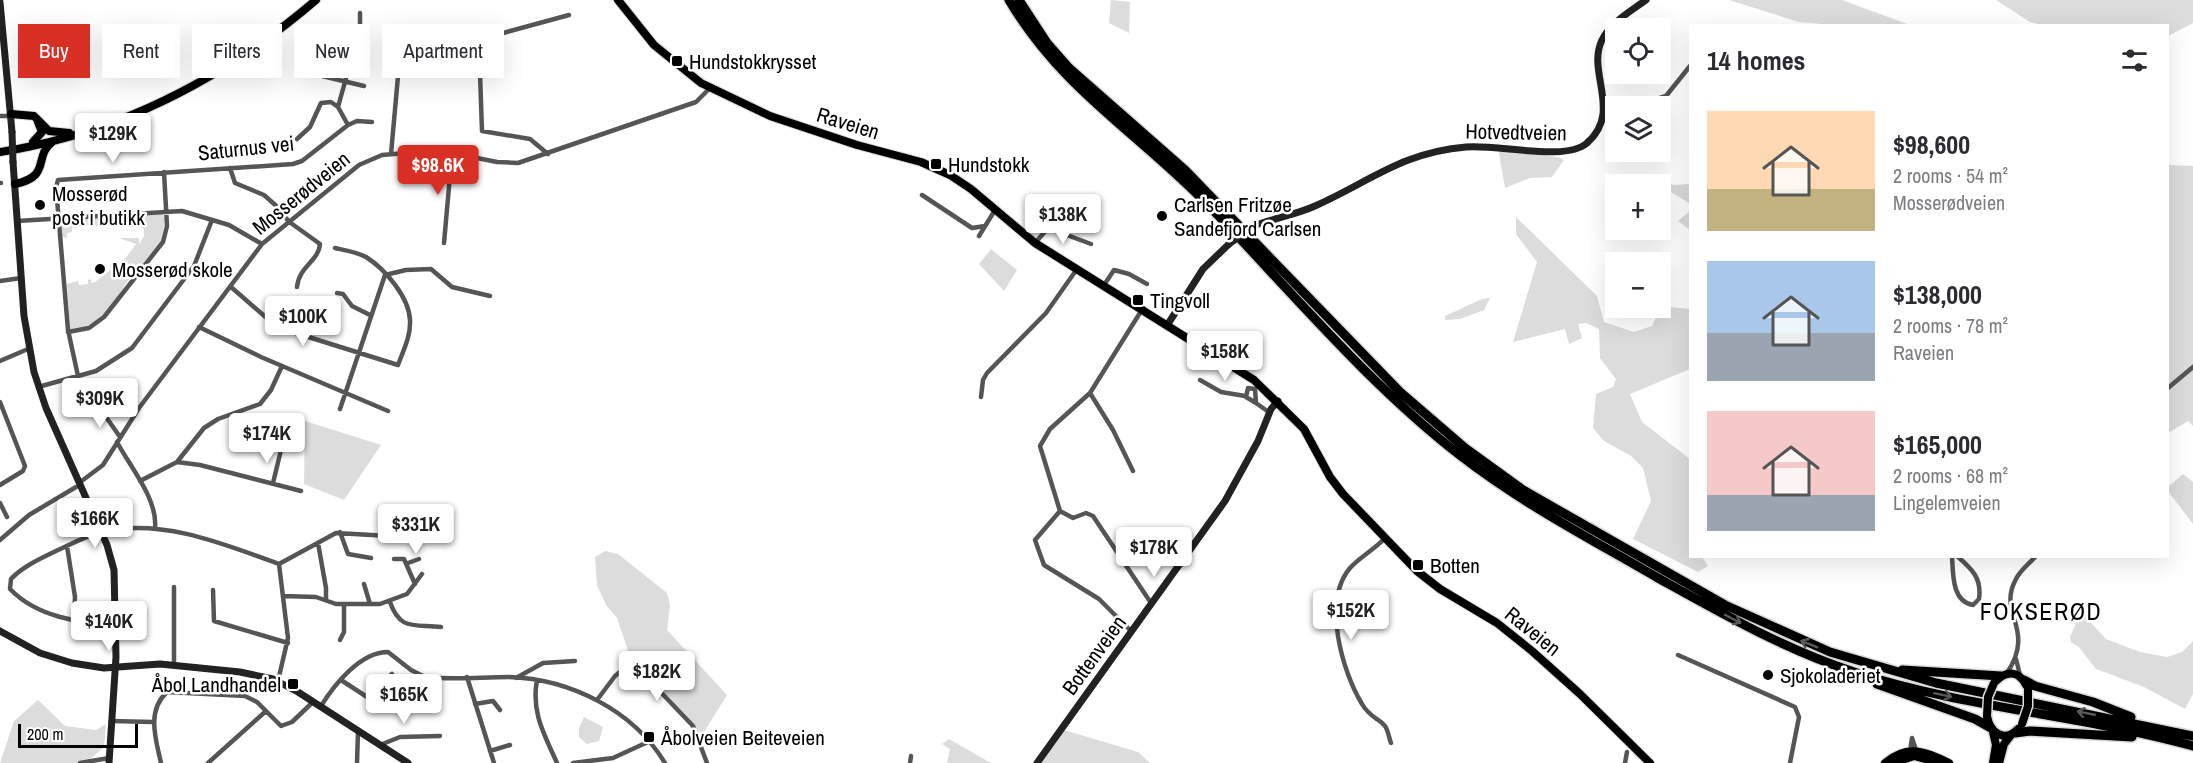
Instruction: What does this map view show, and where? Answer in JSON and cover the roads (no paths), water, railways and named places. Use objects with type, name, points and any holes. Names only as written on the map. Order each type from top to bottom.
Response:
[{"type":"highway","points":[[1009,0],[1041,49],[1073,85],[1179,176],[1378,382],[1443,441],[1497,482],[1568,527],[1746,626],[1806,655],[1904,686],[2193,746]]},
{"type":"highway","points":[[1019,0],[1047,43],[1079,79],[1185,170],[1384,376],[1465,448],[1547,504],[1693,588],[1782,632],[1849,659],[1936,683],[2189,735]]},
{"type":"highway","points":[[1806,655],[1813,661],[1975,719],[2001,736],[2030,731],[2114,735],[2193,746]]},
{"type":"highway","points":[[1849,659],[1907,670],[2001,678],[2022,677],[2038,687],[2099,704],[2136,719],[2177,728],[2189,735]]},
{"type":"highway","points":[[2000,763],[2004,744],[2022,724],[2027,710],[2028,690],[2022,677]]},
{"type":"highway","points":[[1993,763],[1996,745],[1987,716],[1988,697],[2001,678]]},
{"type":"main road","points":[[0,150],[54,141],[108,126],[228,66],[286,25],[316,0]]},
{"type":"main road","name":"Raveien","points":[[618,0],[638,27],[662,53],[710,88],[791,123],[940,170],[965,184],[1035,243],[1245,373],[1278,401],[1308,434],[1337,488],[1428,581],[1497,623],[1532,651],[1580,694],[1650,763]]},
{"type":"main road","name":"Hotvedtveien","points":[[1168,324],[1203,269],[1229,244],[1254,226],[1315,206],[1384,169],[1428,153],[1483,146],[1553,153],[1576,150],[1593,136],[1603,111],[1604,90],[1597,59],[1601,43],[1612,26],[1646,0]]},
{"type":"main road","points":[[0,2],[28,349],[38,387],[78,485],[101,532],[116,578],[116,625],[109,760]]},
{"type":"main road","points":[[0,150],[69,133],[139,111]]},
{"type":"main road","points":[[11,116],[34,116],[50,131],[69,133]]},
{"type":"main road","points":[[11,116],[28,117],[39,123],[42,135],[33,142]]},
{"type":"main road","points":[[15,181],[30,179],[38,172],[45,149],[54,141]]},
{"type":"main road","points":[[15,181],[30,176],[40,164],[37,152],[21,148]]},
{"type":"main road","name":"Bottenveien","points":[[1036,763],[1231,491],[1278,401]]},
{"type":"main road","points":[[0,631],[48,656],[84,665],[174,666],[240,672],[278,681],[408,763]]},
{"type":"main road","points":[[1893,763],[1913,752]]},
{"type":"main road","points":[[1913,752],[1940,763]]},
{"type":"main road","points":[[1885,763],[1898,754],[1913,752],[1928,752],[1949,763]]},
{"type":"street","points":[[338,107],[360,28],[360,13]]},
{"type":"street","points":[[548,154],[530,140],[482,131],[479,45],[485,38],[569,15]]},
{"type":"street","points":[[1666,96],[1689,67]]},
{"type":"street","points":[[327,78],[364,86]]},
{"type":"street","points":[[391,154],[398,78]]},
{"type":"street","name":"Mosserødveien","points":[[0,540],[29,515],[78,485],[103,465],[118,440],[199,327],[262,244],[358,165],[391,154],[452,153],[510,163],[548,154],[696,102],[710,88]]},
{"type":"street","points":[[297,139],[310,127],[321,103],[330,102],[338,107],[348,125],[357,121],[372,122]]},
{"type":"street","points":[[0,116],[11,116]]},
{"type":"street","name":"Saturnus vei","points":[[78,376],[68,332],[58,218],[56,187],[58,180],[299,163],[348,125]]},
{"type":"street","points":[[444,243],[452,153]]},
{"type":"street","points":[[230,168],[235,183],[264,195],[282,211],[288,221],[320,244],[319,250],[299,273],[297,287]]},
{"type":"street","points":[[68,332],[88,328],[104,317],[162,242],[166,211],[164,172]]},
{"type":"street","points":[[922,195],[972,228],[985,226]]},
{"type":"street","points":[[979,236],[995,210]]},
{"type":"street","points":[[17,221],[166,211],[192,212],[243,231],[262,244]]},
{"type":"street","points":[[38,387],[107,366],[137,342],[194,266],[212,220]]},
{"type":"street","points":[[1035,243],[1048,228],[1091,244]]},
{"type":"street","points":[[231,286],[279,326],[398,365],[409,333],[410,320],[403,298],[385,275],[364,256],[334,248]]},
{"type":"street","points":[[981,397],[981,387],[987,373],[1046,313],[1077,268]]},
{"type":"street","points":[[385,275],[406,270],[431,269],[452,287],[490,296]]},
{"type":"street","points":[[1104,285],[1114,270],[1129,274],[1147,284]]},
{"type":"street","points":[[339,409],[385,275]]},
{"type":"street","points":[[0,281],[21,278]]},
{"type":"street","points":[[337,293],[343,294],[352,306],[370,315]]},
{"type":"street","points":[[1143,308],[1090,393],[1050,429],[1040,446],[1060,511],[1073,518],[1086,513],[1093,516],[1151,603]]},
{"type":"street","points":[[199,327],[282,366],[388,411]]},
{"type":"street","points":[[0,361],[28,349]]},
{"type":"street","points":[[140,481],[177,462],[204,428],[218,419],[260,404],[271,390],[282,366]]},
{"type":"street","points":[[2169,387],[2193,367]]},
{"type":"street","points":[[1200,380],[1221,392],[1245,396],[1270,413]]},
{"type":"street","points":[[1245,396],[1248,388],[1255,389],[1256,403]]},
{"type":"street","points":[[1090,393],[1113,430],[1133,471]]},
{"type":"street","points":[[0,402],[25,466],[23,471],[0,485]]},
{"type":"street","points":[[99,407],[140,481],[153,511],[155,528]]},
{"type":"street","points":[[273,483],[281,450]]},
{"type":"street","points":[[177,462],[200,465],[301,491]]},
{"type":"street","points":[[0,503],[7,517]]},
{"type":"street","points":[[1060,511],[1035,540],[1044,565],[1099,599],[1131,631]]},
{"type":"street","points":[[116,625],[56,616],[14,593],[9,584],[15,574],[67,546],[101,532],[155,528],[229,546],[279,564],[340,532],[407,537]]},
{"type":"street","points":[[340,532],[348,554],[371,558]]},
{"type":"street","points":[[1385,538],[1350,569],[1341,586],[1335,620],[1342,653],[1357,696],[1369,716],[1384,725],[1391,743]]},
{"type":"street","points":[[318,543],[326,600]]},
{"type":"street","points":[[67,546],[75,597],[74,620]]},
{"type":"street","points":[[1952,558],[1957,594],[1963,602],[1973,605],[1979,599],[1980,584],[1971,569],[1959,558]]},
{"type":"street","points":[[2001,678],[2016,659],[2020,642],[2010,602],[2012,586],[2016,578],[2034,558]]},
{"type":"street","points":[[394,559],[404,559],[408,563],[415,584]]},
{"type":"street","points":[[408,563],[419,559]]},
{"type":"street","points":[[278,681],[288,643],[279,564]]},
{"type":"street","points":[[283,596],[344,604],[390,602],[407,594],[422,574]]},
{"type":"street","points":[[364,584],[370,604]]},
{"type":"street","points":[[174,587],[174,666]]},
{"type":"street","points":[[213,590],[214,621],[256,636],[288,643]]},
{"type":"street","points":[[390,602],[395,616],[402,622],[441,627]]},
{"type":"street","points":[[340,640],[344,632],[344,604]]},
{"type":"street","points":[[321,706],[341,680],[368,657],[384,652],[392,653],[411,670],[425,677],[537,680],[597,700],[618,712],[650,741],[665,763]]},
{"type":"street","points":[[1678,656],[1795,707],[1799,717],[1790,763]]},
{"type":"street","points":[[2016,659],[2022,677]]},
{"type":"street","points":[[516,678],[543,663],[575,661]]},
{"type":"street","points":[[597,700],[615,676],[632,662],[693,726],[707,763]]},
{"type":"street","points":[[341,680],[367,697],[392,674]]},
{"type":"street","points":[[466,677],[494,763]]},
{"type":"street","points":[[537,680],[534,702],[536,714],[557,763]]},
{"type":"street","points":[[161,763],[153,722],[160,700],[167,692],[245,696],[257,702],[284,726],[313,702]]},
{"type":"street","points":[[475,704],[493,701],[500,710]]},
{"type":"street","points":[[208,763],[266,711]]},
{"type":"street","points":[[110,721],[153,722]]},
{"type":"street","points":[[357,763],[358,731]]},
{"type":"street","points":[[380,745],[400,737],[440,736]]},
{"type":"street","points":[[573,763],[605,761],[650,741]]},
{"type":"street","points":[[490,751],[510,746]]},
{"type":"street","points":[[1624,763],[1627,752]]},
{"type":"street","points":[[910,756],[910,763]]},
{"type":"street","points":[[80,763],[109,760]]},
{"type":"place","name":"Hundstokkrysset","points":[[677,61]]},
{"type":"place","name":"Hundstokk","points":[[936,164]]},
{"type":"place","name":"Mosserød post i butikk","points":[[40,205]]},
{"type":"place","name":"Carlsen Fritzøe Sandefjord Carlsen","points":[[1162,216]]},
{"type":"place","name":"Mosserød skole","points":[[100,269]]},
{"type":"place","name":"Tingvoll","points":[[1138,300]]},
{"type":"place","name":"Botten","points":[[1418,565]]},
{"type":"place","name":"Sjokoladeriet","points":[[1768,675]]},
{"type":"place","name":"Åbol Landhandel","points":[[293,684]]},
{"type":"place","name":"Åbolveien Beiteveien","points":[[649,737]]},
{"type":"district","name":"FOKSERØD","points":[[2041,611]]}]
